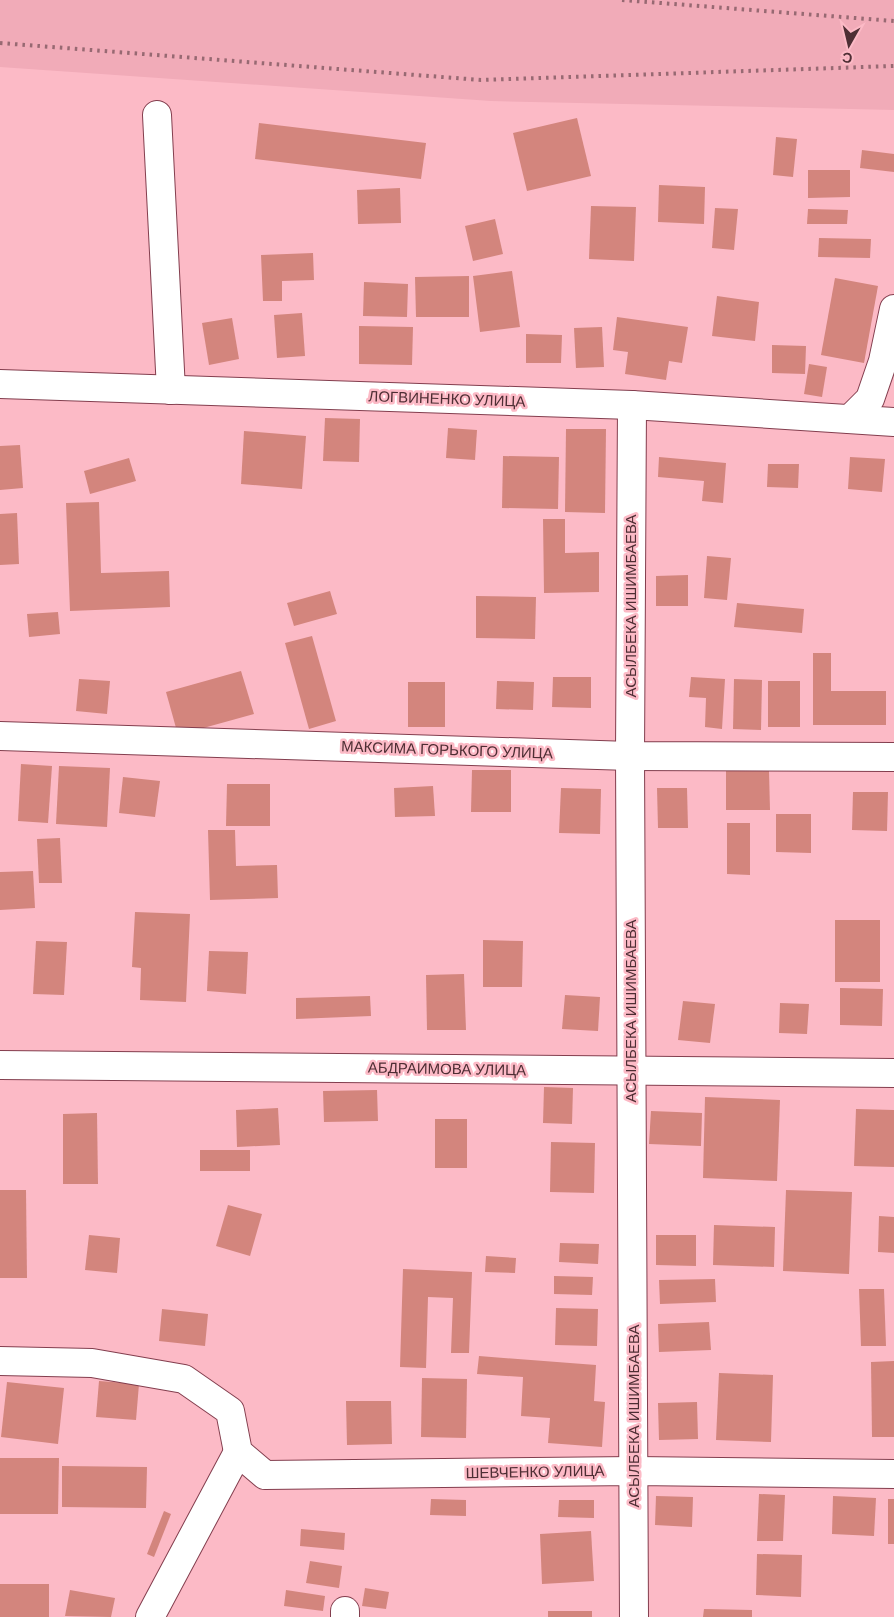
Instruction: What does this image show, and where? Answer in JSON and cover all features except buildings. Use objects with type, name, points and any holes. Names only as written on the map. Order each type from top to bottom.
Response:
[{"type":"street","points":[[157,115],[171,390]]},
{"type":"street","points":[[850,419],[870,399],[883,361],[894,309]]},
{"type":"street","name":"ЛОГВИНЕНКО УЛИЦА","points":[[0,384],[632,405],[894,422]]},
{"type":"street","name":"АСЫЛБЕКА ИШИМБАЕВА","points":[[632,405],[630,756],[635,1471],[634,1617]]},
{"type":"street","name":"МАКСИМА ГОРЬКОГО УЛИЦА","points":[[0,736],[630,756],[894,757]]},
{"type":"street","name":"АБДРАИМОВА УЛИЦА","points":[[0,1065],[894,1072]]},
{"type":"street","points":[[0,1361],[92,1363],[184,1379],[230,1411],[238,1452],[150,1617]]},
{"type":"street","name":"ШЕВЧЕНКО УЛИЦА","points":[[238,1452],[265,1475],[635,1471],[894,1474]]},
{"type":"shaded area","points":[[0,0],[894,0],[894,110],[491,101],[0,67]]},
{"type":"railway","points":[[622,0],[894,21]]},
{"type":"railway","points":[[0,43],[481,80],[894,66]]}]
